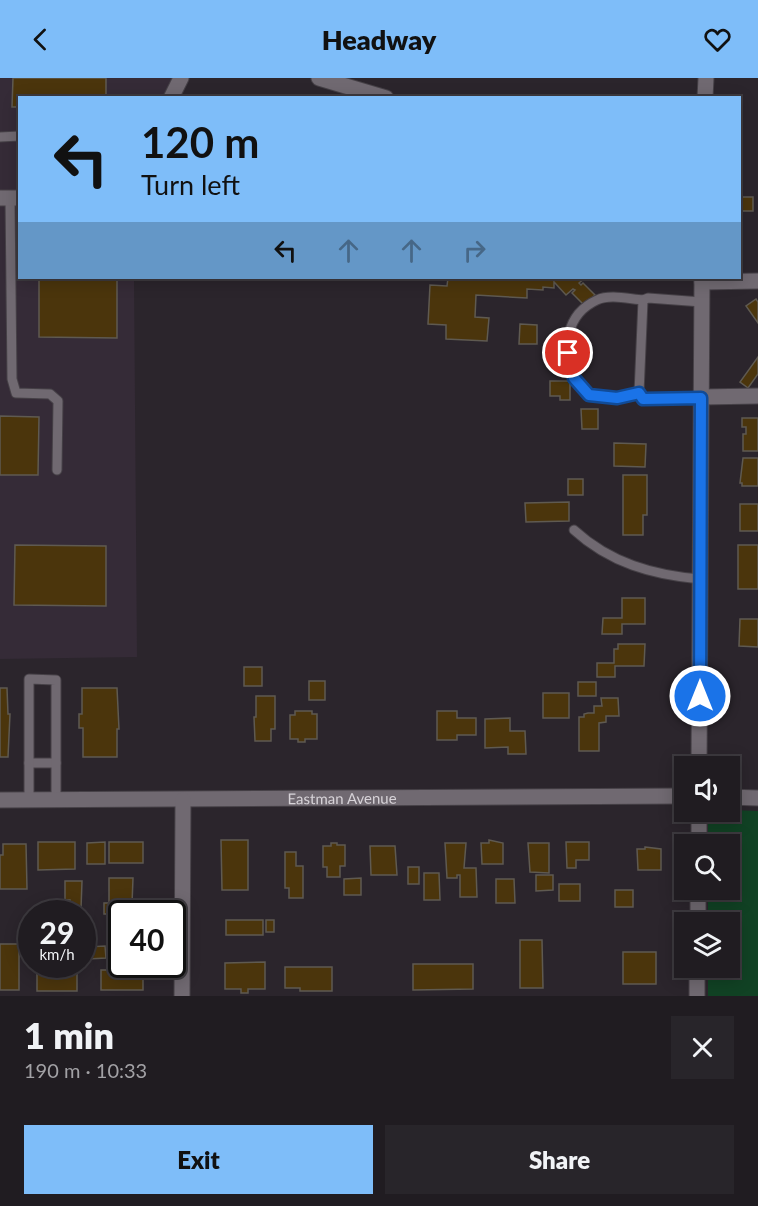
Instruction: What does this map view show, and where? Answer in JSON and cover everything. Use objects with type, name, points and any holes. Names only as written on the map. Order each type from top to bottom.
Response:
[{"type":"street","points":[[172,96],[181,78]]},
{"type":"street","points":[[319,78],[380,96]]},
{"type":"street","points":[[705,96],[706,78]]},
{"type":"street","points":[[699,756],[702,280],[758,281]]},
{"type":"street","points":[[701,398],[758,396]]},
{"type":"street","name":"Eastman Avenue","points":[[0,800],[674,796]]},
{"type":"street","points":[[740,797],[758,798]]},
{"type":"street","points":[[182,996],[183,800]]},
{"type":"street","points":[[697,978],[697,996]]},
{"type":"lane","points":[[0,136],[18,136]]},
{"type":"lane","points":[[10,198],[12,379],[16,393],[50,394],[58,401],[57,470]]},
{"type":"lane","points":[[639,393],[617,398],[589,395],[574,378],[568,353],[568,330],[576,315],[597,300],[608,297],[702,302]]},
{"type":"lane","points":[[643,300],[639,393],[643,399],[701,398]]},
{"type":"lane","points":[[574,530],[601,550],[646,572],[700,579]]},
{"type":"lane","points":[[29,800],[29,679],[56,680],[56,801]]},
{"type":"lane","points":[[29,763],[56,763]]},
{"type":"shaded area","points":[[0,78],[181,78],[172,96],[18,96],[18,279],[134,279],[137,657],[0,659]]},
{"type":"green space","points":[[740,810],[758,811],[758,996],[708,996],[708,978],[740,978],[740,912],[708,912],[708,900],[740,900],[740,834],[708,834],[708,822],[740,822]]},
{"type":"building","points":[[13,78],[106,78],[106,96],[18,96],[18,107],[12,107]]},
{"type":"building","points":[[742,197],[753,197],[753,211],[742,211]]},
{"type":"building","points":[[39,279],[117,279],[117,338],[39,337]]},
{"type":"building","points":[[448,279],[584,279],[579,283],[581,285],[583,283],[595,295],[584,305],[572,293],[575,290],[573,289],[566,295],[554,282],[554,288],[527,289],[527,298],[476,295],[475,317],[489,318],[487,341],[446,339],[446,325],[428,324],[430,285],[447,286]]},
{"type":"building","points":[[756,299],[758,302],[758,323],[746,306]]},
{"type":"building","points":[[520,324],[537,325],[537,344],[519,344]]},
{"type":"building","points":[[758,357],[758,374],[748,388],[740,382]]},
{"type":"building","points":[[550,381],[570,381],[570,400],[560,400],[560,396],[550,396]]},
{"type":"building","points":[[581,409],[598,409],[598,429],[582,429]]},
{"type":"building","points":[[0,416],[39,417],[38,475],[0,475]]},
{"type":"building","points":[[742,418],[758,418],[758,451],[743,451],[743,434],[746,434],[746,427],[742,427]]},
{"type":"building","points":[[614,443],[646,444],[645,467],[614,466]]},
{"type":"building","points":[[743,458],[758,458],[758,486],[742,486],[740,483]]},
{"type":"building","points":[[623,475],[647,475],[647,515],[643,515],[643,535],[623,535]]},
{"type":"building","points":[[568,479],[583,479],[583,495],[568,495]]},
{"type":"building","points":[[569,502],[569,521],[526,522],[525,503]]},
{"type":"building","points":[[740,504],[758,504],[758,531],[740,531]]},
{"type":"building","points":[[15,545],[106,546],[106,606],[14,605]]},
{"type":"building","points":[[738,545],[758,545],[758,589],[738,589]]},
{"type":"building","points":[[622,598],[645,598],[645,624],[622,624],[622,634],[602,634],[603,618],[622,618]]},
{"type":"building","points":[[740,619],[758,619],[758,647],[739,646]]},
{"type":"building","points":[[618,644],[645,644],[644,666],[615,666],[615,677],[597,677],[597,663],[614,663],[614,649],[618,649]]},
{"type":"building","points":[[244,667],[262,667],[262,686],[244,686]]},
{"type":"building","points":[[309,681],[325,681],[325,700],[309,700]]},
{"type":"building","points":[[578,682],[596,682],[596,696],[578,696]]},
{"type":"building","points":[[0,688],[7,688],[8,714],[10,714],[8,757],[0,757]]},
{"type":"building","points":[[82,688],[117,688],[119,729],[117,729],[117,757],[83,757],[83,728],[79,728],[79,714],[82,714]]},
{"type":"building","points":[[543,693],[569,693],[569,718],[543,718]]},
{"type":"building","points":[[256,696],[275,696],[275,729],[271,729],[271,741],[255,741]]},
{"type":"building","points":[[601,698],[618,698],[619,716],[606,716],[606,722],[599,723],[599,751],[579,751],[579,717],[594,713],[594,706],[602,706]]},
{"type":"building","points":[[295,711],[312,711],[312,714],[317,714],[317,739],[305,739],[305,742],[298,742],[298,739],[290,739],[290,715],[295,715]]},
{"type":"building","points":[[437,711],[457,711],[457,718],[476,718],[476,735],[457,735],[457,740],[437,740]]},
{"type":"building","points":[[510,718],[510,731],[525,731],[526,754],[508,754],[508,747],[485,748],[485,719]]},
{"type":"building","points":[[221,840],[248,840],[248,890],[222,890]]},
{"type":"building","points":[[489,840],[503,843],[503,864],[482,864],[481,843],[489,843]]},
{"type":"building","points":[[38,842],[75,842],[75,869],[38,870]]},
{"type":"building","points":[[105,842],[105,864],[87,864],[87,843]]},
{"type":"building","points":[[109,842],[143,842],[143,863],[109,863]]},
{"type":"building","points":[[566,842],[589,842],[589,860],[576,860],[576,868],[567,868]]},
{"type":"building","points":[[331,843],[345,845],[345,866],[340,866],[340,877],[327,877],[327,867],[323,867],[323,846],[331,846]]},
{"type":"building","points":[[445,843],[466,843],[464,868],[476,868],[477,897],[460,897],[460,875],[457,875],[457,878],[447,878]]},
{"type":"building","points":[[528,843],[549,843],[549,873],[530,872]]},
{"type":"building","points":[[3,844],[26,844],[27,889],[0,889],[0,855],[3,855]]},
{"type":"building","points":[[370,846],[395,846],[397,875],[371,875]]},
{"type":"building","points":[[645,847],[661,849],[661,870],[638,870],[637,849],[645,849]]},
{"type":"building","points":[[285,852],[296,852],[296,866],[303,866],[303,898],[289,898],[289,888],[285,888]]},
{"type":"building","points":[[408,867],[419,867],[419,884],[408,884]]},
{"type":"building","points":[[424,873],[439,873],[440,900],[424,900]]},
{"type":"building","points":[[536,875],[553,875],[553,890],[536,891]]},
{"type":"building","points":[[109,878],[133,878],[132,900],[109,900]]},
{"type":"building","points":[[361,878],[361,895],[344,895],[344,879]]},
{"type":"building","points":[[496,879],[514,879],[515,903],[496,903]]},
{"type":"building","points":[[65,881],[82,881],[81,900],[65,900]]},
{"type":"building","points":[[559,884],[580,884],[580,901],[559,901]]},
{"type":"building","points":[[615,890],[633,890],[633,907],[615,907]]},
{"type":"building","points":[[104,903],[108,903],[108,914],[104,914]]},
{"type":"building","points":[[226,920],[263,920],[263,935],[226,935]]},
{"type":"building","points":[[266,920],[274,920],[274,932],[266,932]]},
{"type":"building","points":[[520,940],[542,940],[543,988],[520,988]]},
{"type":"building","points":[[0,944],[18,944],[19,990],[0,990]]},
{"type":"building","points":[[96,946],[105,946],[106,958],[96,959]]},
{"type":"building","points":[[623,952],[656,952],[656,984],[623,984]]},
{"type":"building","points":[[265,962],[265,989],[248,989],[248,993],[241,993],[241,989],[225,989],[225,963]]},
{"type":"building","points":[[413,964],[473,964],[473,989],[413,990]]},
{"type":"building","points":[[285,967],[332,967],[332,991],[300,991],[300,988],[285,988]]},
{"type":"building","points":[[101,970],[108,970],[108,978],[143,978],[143,990],[101,990]]},
{"type":"building","points":[[37,978],[77,978],[77,991],[37,991]]},
{"type":"route","points":[[568,353],[574,378],[589,395],[617,398],[639,393],[643,399],[701,398],[700,696]]}]
